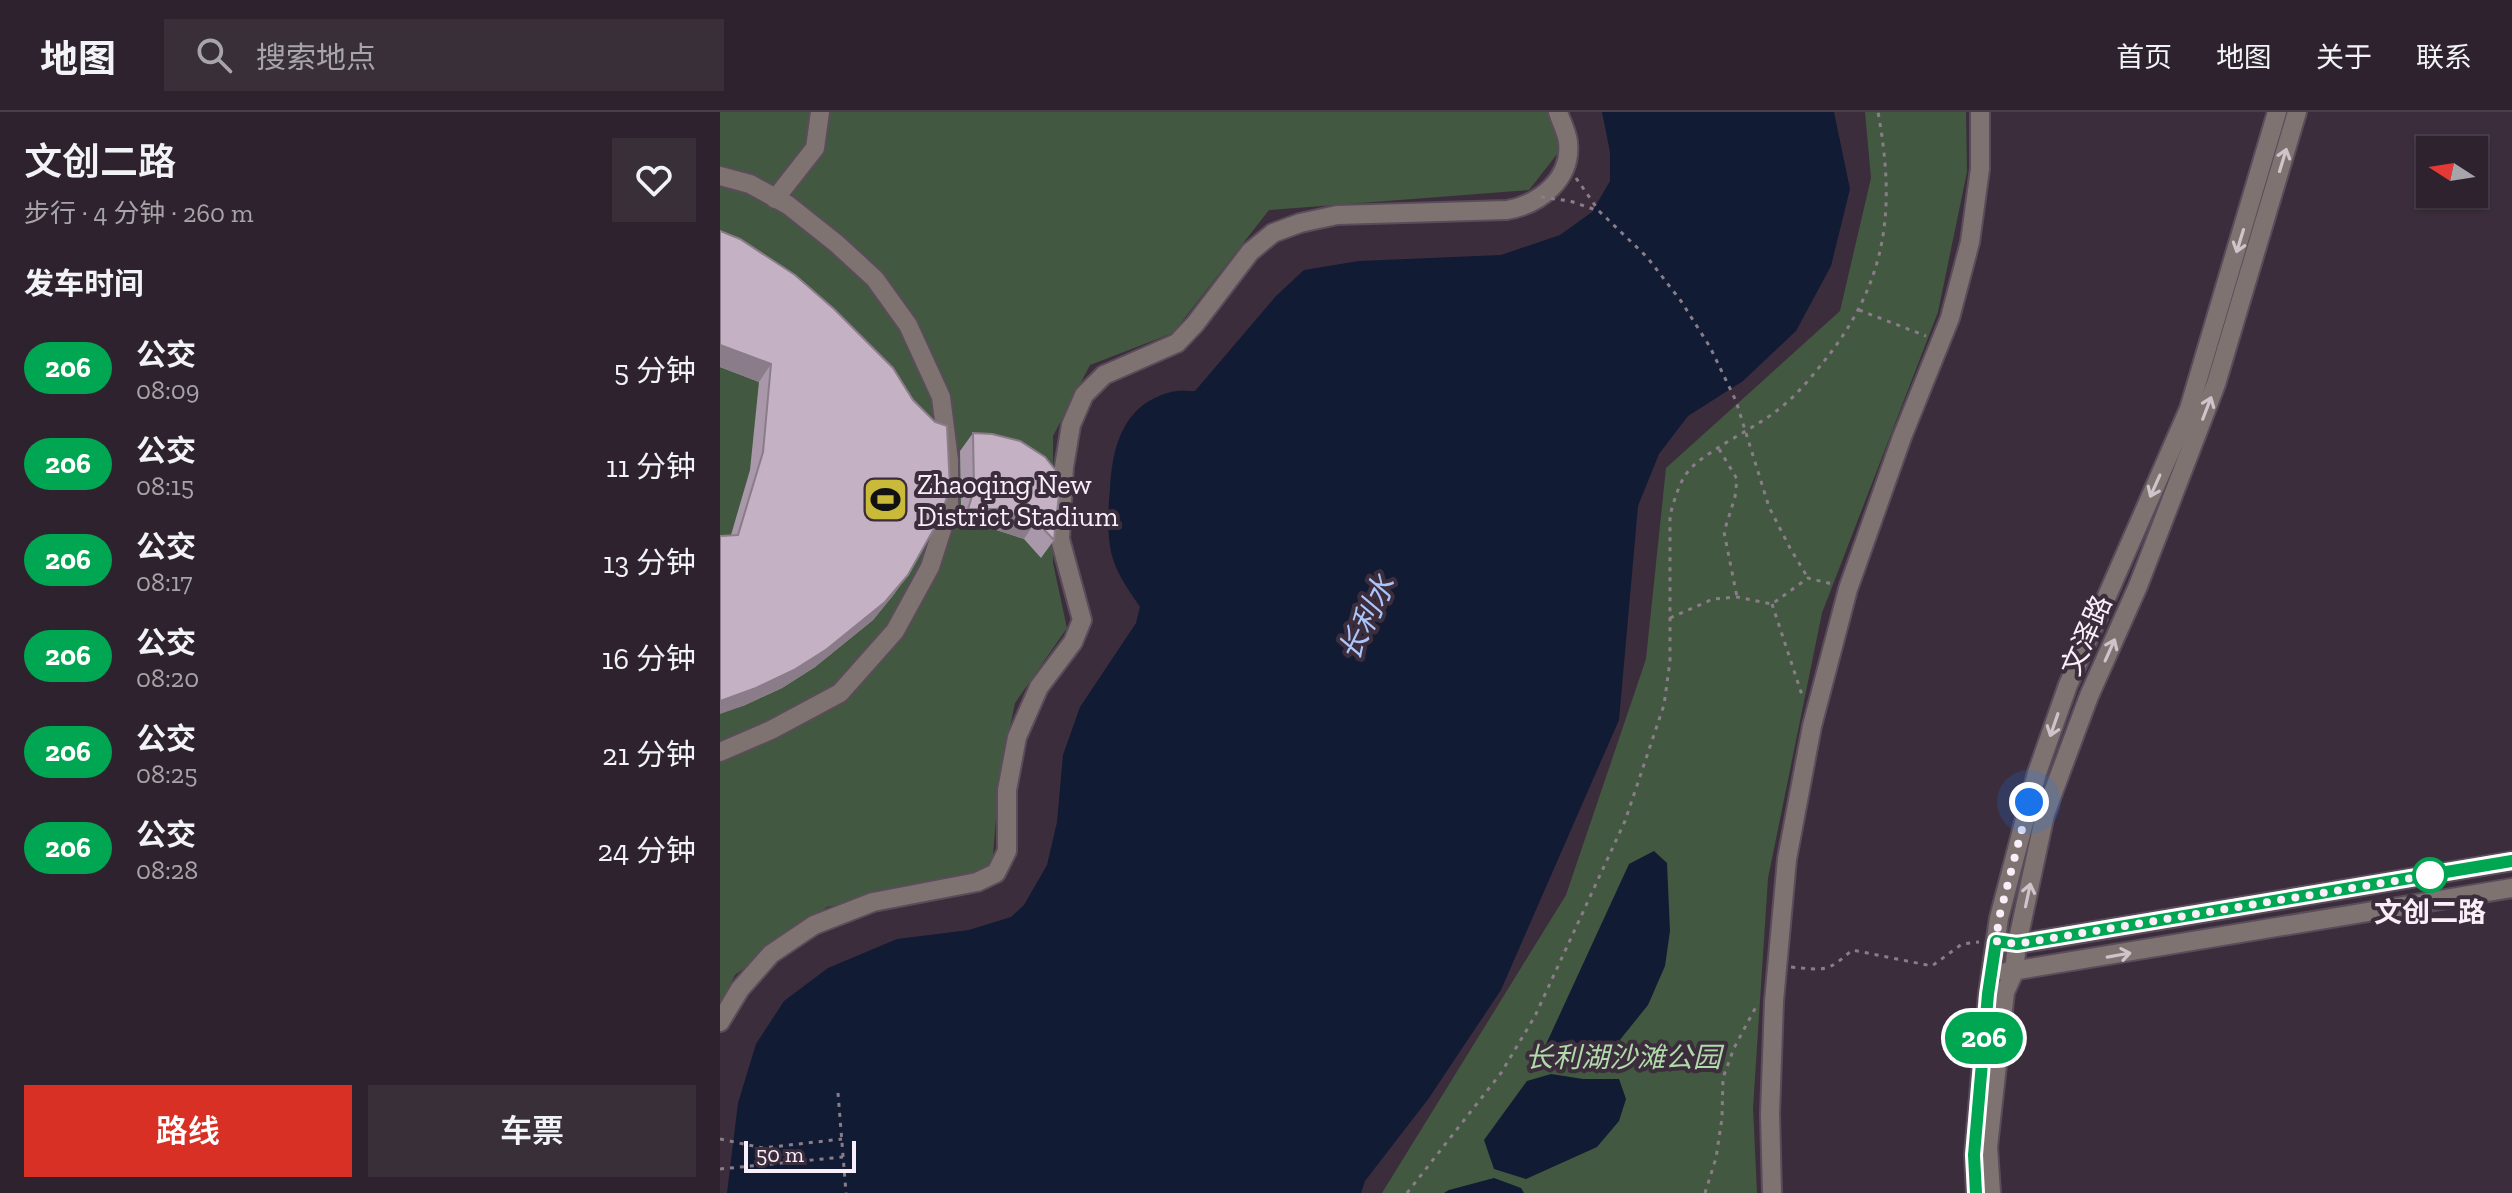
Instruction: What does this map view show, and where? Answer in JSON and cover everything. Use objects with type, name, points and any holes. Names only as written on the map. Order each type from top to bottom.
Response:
[{"type":"street","points":[[775,199],[815,148],[820,112]]},
{"type":"street","points":[[720,1022],[740,989],[771,954],[814,925],[873,902],[977,882],[996,873],[1007,851],[1007,790],[1017,737],[1039,687],[1073,642],[1082,620],[1060,539],[1064,467],[1071,425],[1084,395],[1104,375],[1177,343],[1250,252],[1273,233],[1337,215],[1507,210],[1525,206],[1541,197],[1560,180],[1568,158],[1568,140],[1558,112]]},
{"type":"street","points":[[1772,1193],[1770,1114],[1777,966],[1787,859],[1812,726],[1848,589],[1902,437],[1950,318],[1970,242],[1980,169],[1980,112]]},
{"type":"street","points":[[2280,112],[2299,112]]},
{"type":"street","name":"文泽路","points":[[1976,1193],[1974,1155],[1999,918],[2037,773],[2068,685],[2189,409],[2280,112]]},
{"type":"street","name":"文泽路","points":[[1991,1193],[1988,1147],[2005,992],[2014,972],[2017,944],[2045,814],[2089,696],[2138,586],[2216,384],[2299,112]]},
{"type":"street","points":[[720,176],[750,184],[775,199],[837,244],[875,279],[908,325],[941,397],[949,460],[949,508],[930,567],[895,631],[840,693],[771,730],[720,752]]},
{"type":"street","points":[[1996,941],[2017,944],[2512,861]]},
{"type":"street","points":[[1992,972],[2014,972],[2512,888]]},
{"type":"path","points":[[1407,1193],[1501,1073],[1535,1016],[1625,821],[1664,705],[1670,661],[1670,515],[1676,493],[1692,467],[1778,410],[1810,379],[1841,340],[1859,310],[1883,242],[1888,198],[1886,155],[1878,112]]},
{"type":"path","points":[[1568,158],[1579,185],[1599,211],[1647,257],[1681,301],[1710,347],[1736,401],[1769,507],[1808,578],[1848,589]]},
{"type":"path","points":[[1541,197],[1570,201],[1599,211]]},
{"type":"path","points":[[1859,310],[1940,342]]},
{"type":"path","points":[[1719,449],[1737,479],[1724,532],[1737,597]]},
{"type":"path","points":[[1670,618],[1713,599],[1737,597],[1772,604],[1808,578]]},
{"type":"path","points":[[1772,604],[1804,700]]},
{"type":"path","points":[[1777,966],[1821,970],[1834,967],[1852,950],[1932,966],[1962,944],[1996,941]]},
{"type":"path","points":[[1705,1193],[1716,1158],[1722,1118],[1723,1078],[1734,1048],[1763,992]]},
{"type":"path","points":[[838,1093],[846,1193]]},
{"type":"path","points":[[720,1139],[763,1148],[842,1139]]},
{"type":"path","points":[[720,1169],[843,1157]]},
{"type":"green space","name":"Zhaoqing New District Stadium","points":[[720,112],[1552,112],[1561,149],[1529,190],[1269,210],[1173,333],[1090,365],[1053,436],[1053,563],[1067,628],[1015,703],[999,780],[992,869],[827,907],[735,975],[720,1004]]},
{"type":"green space","name":"长利湖沙滩公园","points":[[1865,112],[1966,112],[1967,172],[1938,312],[1822,613],[1768,878],[1753,1108],[1757,1193],[1382,1193],[1566,895],[1646,659],[1666,468],[1840,311],[1871,178]]},
{"type":"water","name":"长利水","points":[[1602,112],[1834,112],[1850,189],[1831,266],[1796,331],[1743,381],[1688,416],[1659,454],[1638,506],[1619,720],[1501,990],[1429,1098],[1365,1181],[1361,1193],[727,1193],[738,1103],[756,1044],[784,1001],[828,968],[897,939],[969,930],[1011,917],[1024,905],[1047,865],[1057,822],[1063,755],[1080,707],[1136,623],[1140,607],[1116,567],[1108,529],[1114,458],[1123,429],[1131,417],[1155,398],[1174,391],[1195,391],[1276,296],[1304,270],[1359,261],[1501,255],[1560,235],[1592,212],[1610,181],[1610,152]]},
{"type":"water","points":[[1654,851],[1667,863],[1670,931],[1665,966],[1648,1005],[1615,1046],[1568,1066],[1552,1065],[1542,1053],[1629,864]]},
{"type":"water","points":[[1551,1074],[1583,1079],[1619,1079],[1626,1099],[1619,1121],[1597,1147],[1526,1179],[1494,1169],[1484,1140],[1527,1081]]},
{"type":"water","points":[[1494,1178],[1521,1188],[1524,1193],[1444,1193],[1449,1190]]},
{"type":"building","points":[[720,231],[740,239],[795,275],[893,368],[913,400],[935,422],[947,426],[950,488],[940,518],[908,575],[885,602],[827,649],[794,670],[720,701],[720,536],[738,535],[763,452],[771,364],[720,345]]},
{"type":"building","points":[[973,433],[1020,441],[1045,457],[1061,477],[1054,540],[1036,521],[999,509],[968,509],[974,490]]},
{"type":"bus line","name":"206","points":[[1976,1193],[1974,1155],[1988,994],[1996,941],[2017,944],[2512,861]]},
{"type":"place","name":"Zhaoqing New District Stadium","points":[[886,500]]},
{"type":"place","name":"文创二路","points":[[2430,875]]},
{"type":"route","points":[[2029,802],[1996,941],[2017,944],[2430,875]]}]
